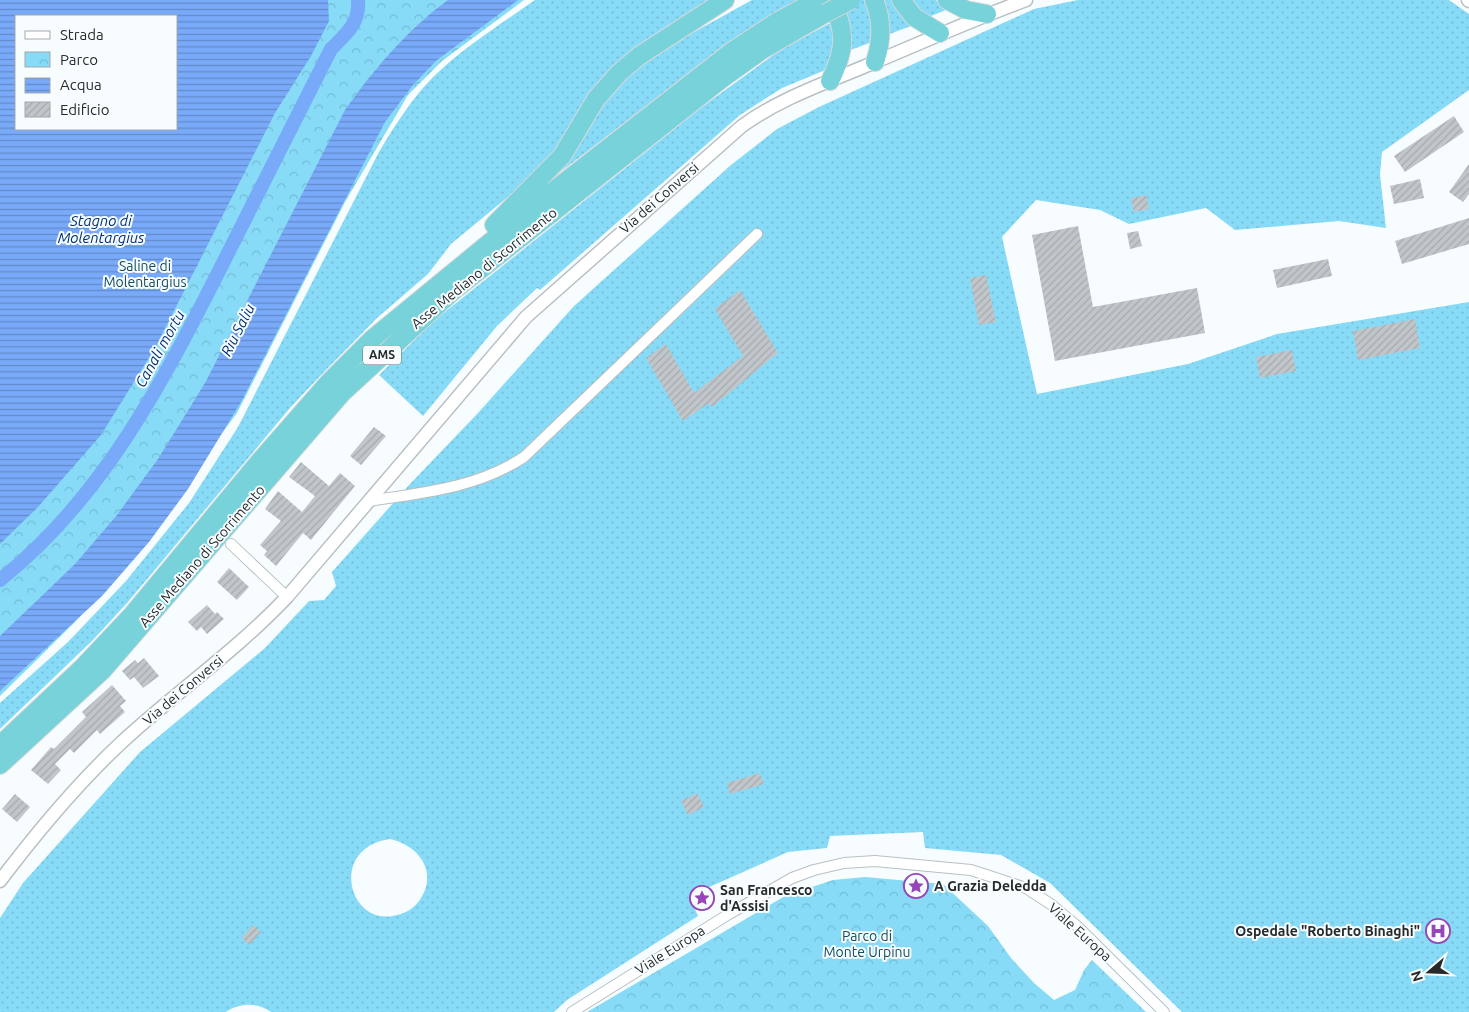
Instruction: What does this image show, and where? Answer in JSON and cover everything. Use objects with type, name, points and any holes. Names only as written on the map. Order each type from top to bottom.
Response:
[{"type":"highway","points":[[492,240],[494,225],[562,156],[596,99],[618,73],[639,56],[725,0]]},
{"type":"highway","name":"Asse Mediano di Scorrimento","points":[[0,745],[83,667],[132,615],[329,382],[371,340],[492,240],[730,52],[775,23],[825,4],[851,0]]},
{"type":"highway","points":[[874,0],[880,20],[882,43],[875,62]]},
{"type":"highway","points":[[901,0],[914,17],[940,33]]},
{"type":"highway","points":[[947,0],[966,10],[987,14]]},
{"type":"highway","points":[[825,4],[841,22],[844,42],[839,62],[830,81]]},
{"type":"highway","name":"Asse Mediano di Scorrimento","points":[[0,765],[102,671],[342,392],[415,324],[452,292],[723,78],[825,4]]},
{"type":"street","name":"Via dei Conversi","points":[[0,882],[67,799],[122,741],[252,631],[287,596],[500,346],[545,298],[742,126],[772,106],[940,33],[1026,0]]},
{"type":"street","points":[[368,501],[406,497],[472,482],[504,470],[524,457],[757,234]]},
{"type":"street","points":[[231,544],[287,596]]},
{"type":"street","name":"Viale Europa","points":[[572,1012],[686,940],[792,878],[814,870],[844,863],[875,861],[971,870],[1026,888],[1052,905],[1077,926],[1164,1012]]},
{"type":"green space","name":"Saline di Molentargius","points":[[0,0],[524,0],[442,61],[408,95],[345,202],[237,413],[130,557],[76,621],[0,696]]},
{"type":"green space","points":[[535,0],[709,0],[639,49],[566,141],[520,187],[451,244],[428,274],[377,318],[322,374],[290,408],[128,602],[93,640],[0,729],[0,703],[68,642],[126,581],[189,503],[238,427],[379,152],[411,103],[448,63]]},
{"type":"green space","points":[[752,0],[801,0],[707,61],[559,173],[557,170],[601,105],[627,73],[665,48]]},
{"type":"green space","points":[[837,0],[867,0],[872,15],[872,42],[848,51]]},
{"type":"green space","points":[[880,0],[891,0],[911,26],[887,35]]},
{"type":"green space","points":[[906,0],[936,0],[946,10],[926,18]]},
{"type":"green space","points":[[1078,0],[1449,0],[1469,14],[1469,90],[1382,152],[1380,175],[1386,228],[1339,221],[1235,230],[1206,208],[1129,224],[1100,210],[1036,200],[1002,237],[1037,394],[1188,364],[1277,334],[1469,302],[1469,1012],[1182,1012],[1050,883],[1001,855],[925,848],[923,832],[830,836],[827,848],[788,852],[689,896],[698,916],[567,1000],[554,1012],[271,1012],[255,1005],[243,1005],[226,1012],[0,1012],[0,918],[23,883],[140,752],[265,648],[309,601],[324,600],[336,586],[332,572],[410,484],[478,413],[574,306],[731,165],[777,129],[819,107],[1034,9]],"holes":[[[390,839],[401,843],[418,854],[423,862],[427,871],[425,891],[419,901],[409,910],[397,915],[380,916],[367,910],[357,899],[352,886],[352,871],[358,857],[370,845]]]},
{"type":"green space","points":[[832,22],[836,43],[829,65],[823,71],[782,88],[740,115],[540,290],[537,288],[497,326],[423,416],[379,375],[436,319],[702,107],[780,50]]},
{"type":"green space","name":"Parco di Monte Urpinu","points":[[865,877],[943,884],[988,926],[1011,958],[1034,983],[1054,1000],[1075,990],[1084,970],[1092,960],[1146,1012],[587,1012],[785,896],[833,880]]},
{"type":"water","name":"Stagno di Molentargius","points":[[0,0],[328,0],[329,21],[311,56],[275,113],[155,348],[101,435],[38,507],[0,544]]},
{"type":"water","name":"Riu Saliu","points":[[448,0],[518,0],[437,60],[413,85],[385,122],[241,402],[188,489],[149,542],[102,596],[0,691],[0,636],[75,564],[117,515],[158,459],[205,383],[345,110],[392,50]]},
{"type":"building","points":[[1454,116],[1464,132],[1405,172],[1394,156]]},
{"type":"building","points":[[1469,164],[1469,194],[1463,202],[1449,192]]},
{"type":"building","points":[[1420,179],[1424,198],[1394,204],[1390,186]]},
{"type":"building","points":[[1146,195],[1149,209],[1134,212],[1131,198]]},
{"type":"building","points":[[1469,218],[1469,244],[1402,264],[1395,241]]},
{"type":"building","points":[[1078,226],[1093,307],[1197,288],[1205,333],[1055,361],[1032,235]]},
{"type":"building","points":[[1138,231],[1142,246],[1130,249],[1127,233]]},
{"type":"building","points":[[1328,259],[1332,276],[1277,288],[1273,270]]},
{"type":"building","points":[[986,275],[996,322],[979,325],[970,278]]},
{"type":"building","points":[[740,290],[778,353],[712,407],[709,403],[683,421],[646,358],[666,344],[694,393],[743,356],[715,309]]},
{"type":"building","points":[[1415,319],[1420,348],[1358,360],[1353,331]]},
{"type":"building","points":[[1292,350],[1296,371],[1260,378],[1256,357]]},
{"type":"building","points":[[374,427],[386,436],[361,465],[350,456]]},
{"type":"building","points":[[301,462],[329,486],[340,473],[355,486],[311,540],[303,533],[276,566],[264,555],[267,551],[260,545],[281,521],[265,509],[278,491],[302,512],[315,496],[289,477]]},
{"type":"building","points":[[229,568],[249,587],[237,600],[217,582]]},
{"type":"building","points":[[207,605],[215,614],[217,612],[224,619],[207,634],[201,627],[197,631],[188,622]]},
{"type":"building","points":[[144,658],[159,676],[143,688],[134,677],[130,680],[122,671],[135,660],[138,663]]},
{"type":"building","points":[[112,685],[126,701],[120,706],[125,712],[100,734],[97,730],[74,753],[70,749],[55,764],[61,770],[48,784],[31,770],[51,747],[54,749],[86,717],[82,712]]},
{"type":"building","points":[[760,773],[764,784],[730,794],[727,783]]},
{"type":"building","points":[[697,793],[704,807],[688,815],[681,801]]},
{"type":"building","points":[[15,794],[30,807],[17,822],[2,809]]},
{"type":"building","points":[[253,925],[261,932],[249,945],[242,938]]},
{"type":"waterway","name":"Canali mortu","points":[[0,580],[37,548],[70,512],[100,475],[128,435],[153,394],[200,308],[331,49],[347,33],[355,21],[358,0]]},
{"type":"place","name":"A Grazia Deledda","points":[[916,886]]},
{"type":"place","name":"San Francesco d'Assisi","points":[[702,898]]},
{"type":"place","name":"Ospedale \"Roberto Binaghi\"","points":[[1438,931]]}]
